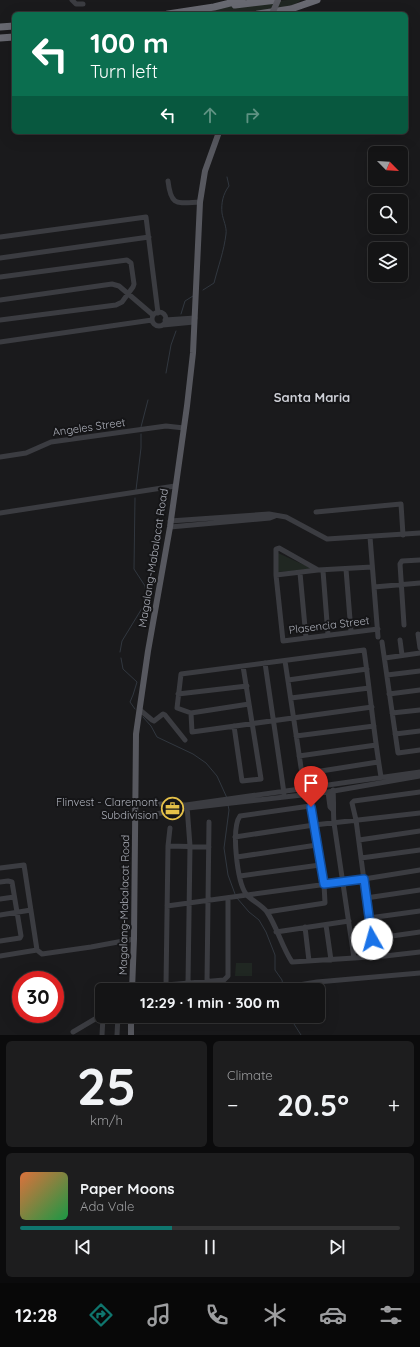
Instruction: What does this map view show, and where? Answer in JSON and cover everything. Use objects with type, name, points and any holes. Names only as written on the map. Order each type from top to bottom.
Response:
[{"type":"highway","points":[[214,7],[242,0]]},
{"type":"highway","points":[[181,12],[277,0]]},
{"type":"highway","points":[[295,7],[303,0]]},
{"type":"highway","points":[[272,12],[287,10],[317,0]]},
{"type":"highway","points":[[0,27],[12,26]]},
{"type":"highway","points":[[0,38],[12,37]]},
{"type":"main road","points":[[273,12],[277,0]]},
{"type":"main road","name":"Magalang-Mabalacat Road","points":[[132,983],[136,734],[184,428],[193,353],[192,320],[200,202],[205,171],[218,134]]},
{"type":"main road","points":[[131,1023],[131,1035]]},
{"type":"street","points":[[72,0],[76,4],[83,4]]},
{"type":"street","points":[[168,181],[170,196],[174,201],[184,203],[200,202]]},
{"type":"street","points":[[0,237],[146,217],[149,237],[154,316],[153,324],[157,326],[164,322],[192,320]]},
{"type":"street","points":[[0,258],[149,237]]},
{"type":"street","points":[[0,277],[126,260],[131,263],[134,284],[122,302],[116,305],[0,320]]},
{"type":"street","points":[[0,300],[112,284],[119,286],[154,316]]},
{"type":"street","points":[[0,342],[162,314],[164,322]]},
{"type":"street","name":"Angeles Street","points":[[0,457],[26,453],[51,442],[166,426],[184,428]]},
{"type":"street","points":[[0,513],[175,486]]},
{"type":"street","points":[[316,512],[401,502],[403,535]]},
{"type":"street","points":[[170,524],[269,514],[286,517],[327,539],[420,533]]},
{"type":"street","points":[[370,537],[378,638]]},
{"type":"street","points":[[320,570],[278,548],[276,550],[276,575],[372,566]]},
{"type":"street","points":[[404,625],[400,562],[420,560]]},
{"type":"street","points":[[346,569],[351,632]]},
{"type":"street","points":[[320,570],[328,635]]},
{"type":"street","points":[[300,573],[306,638]]},
{"type":"street","name":"Plasencia Street","points":[[276,575],[283,641],[378,629]]},
{"type":"street","points":[[374,587],[420,584]]},
{"type":"street","points":[[418,634],[420,648]]},
{"type":"street","points":[[400,640],[402,655]]},
{"type":"street","points":[[382,642],[398,753],[420,750]]},
{"type":"street","points":[[249,704],[191,713],[176,708],[181,674],[364,650],[381,777]]},
{"type":"street","points":[[385,658],[420,653]]},
{"type":"street","points":[[285,661],[302,774],[378,762]]},
{"type":"street","points":[[265,664],[284,793]]},
{"type":"street","points":[[234,726],[242,781],[261,779],[243,666]]},
{"type":"street","points":[[288,680],[366,669]]},
{"type":"street","points":[[387,675],[420,671]]},
{"type":"street","points":[[178,694],[247,686]]},
{"type":"street","points":[[291,698],[369,688]]},
{"type":"street","points":[[390,694],[420,690]]},
{"type":"street","points":[[191,713],[192,732],[372,707]]},
{"type":"street","points":[[140,710],[154,721],[160,715],[165,715],[186,740]]},
{"type":"street","points":[[392,713],[420,710]]},
{"type":"street","points":[[296,736],[374,726]]},
{"type":"street","points":[[395,734],[420,730]]},
{"type":"street","points":[[299,756],[376,745]]},
{"type":"street","points":[[135,814],[156,814],[187,806],[420,772]]},
{"type":"street","points":[[284,793],[330,791],[420,776]]},
{"type":"street","points":[[330,791],[330,807],[333,810],[354,958]]},
{"type":"street","points":[[374,956],[359,840],[352,803],[354,800],[420,792]]},
{"type":"street","points":[[136,803],[187,806]]},
{"type":"street","points":[[147,803],[147,814]]},
{"type":"street","points":[[187,806],[190,846],[188,983],[224,980],[228,976],[229,898]]},
{"type":"street","points":[[266,912],[324,904],[324,884],[310,806],[240,816],[235,837],[240,876],[247,895],[266,912],[292,962],[385,956],[420,952]]},
{"type":"street","points":[[235,837],[314,825],[420,813]]},
{"type":"street","points":[[208,982],[209,822]]},
{"type":"street","points":[[166,983],[168,846],[170,828]]},
{"type":"street","points":[[359,840],[420,831]]},
{"type":"street","points":[[237,857],[317,845]]},
{"type":"street","points":[[168,846],[209,847]]},
{"type":"street","points":[[361,858],[420,850]]},
{"type":"street","points":[[0,868],[24,865],[37,950],[42,954],[91,948],[134,939]]},
{"type":"street","points":[[240,876],[320,865]]},
{"type":"street","points":[[167,906],[420,870]]},
{"type":"street","points":[[0,882],[11,882],[20,937],[0,941]]},
{"type":"street","points":[[366,898],[420,890]]},
{"type":"street","points":[[0,899],[14,897]]},
{"type":"street","points":[[0,915],[32,910]]},
{"type":"street","points":[[369,918],[420,911]]},
{"type":"street","points":[[276,932],[349,921]]},
{"type":"street","points":[[326,925],[331,960]]},
{"type":"street","points":[[305,927],[309,961]]},
{"type":"street","points":[[372,939],[420,932]]},
{"type":"street","points":[[0,956],[37,950]]},
{"type":"street","points":[[312,983],[420,974]]},
{"type":"street","points":[[70,1027],[74,1034],[95,1019]]},
{"type":"street","points":[[102,1035],[103,1023]]},
{"type":"street","points":[[117,1035],[118,1023]]},
{"type":"shaded area","points":[[287,0],[301,0],[293,5],[280,9],[256,12],[195,12],[201,10]]},
{"type":"shaded area","points":[[278,553],[313,569],[278,572]]},
{"type":"shaded area","points":[[236,963],[252,963],[252,976],[235,976]]},
{"type":"waterway","points":[[203,290],[214,283],[224,247],[226,231],[222,206],[224,195],[229,186],[227,177]]},
{"type":"waterway","points":[[181,314],[185,301],[193,296]]},
{"type":"waterway","points":[[166,373],[171,345],[176,331]]},
{"type":"waterway","points":[[141,427],[148,400]]},
{"type":"waterway","points":[[136,490],[141,448],[141,434]]},
{"type":"waterway","points":[[120,652],[122,641],[144,605],[146,596],[145,586],[134,569],[135,498]]},
{"type":"waterway","points":[[121,658],[123,669],[137,682],[130,702],[135,709]]},
{"type":"waterway","points":[[143,717],[151,726],[157,737],[193,754],[206,763],[217,776],[227,798]]},
{"type":"waterway","points":[[228,805],[229,810],[224,848],[228,875],[235,894]]},
{"type":"waterway","points":[[237,898],[249,912],[259,920],[266,932],[275,955],[275,970],[282,983]]},
{"type":"waterway","points":[[294,1023],[301,1035]]},
{"type":"place","name":"Flinvest - Claremont Subdivision","points":[[173,808]]},
{"type":"district","name":"Santa Maria","points":[[312,397]]},
{"type":"route","points":[[311,807],[324,884],[364,879],[372,939]]}]
